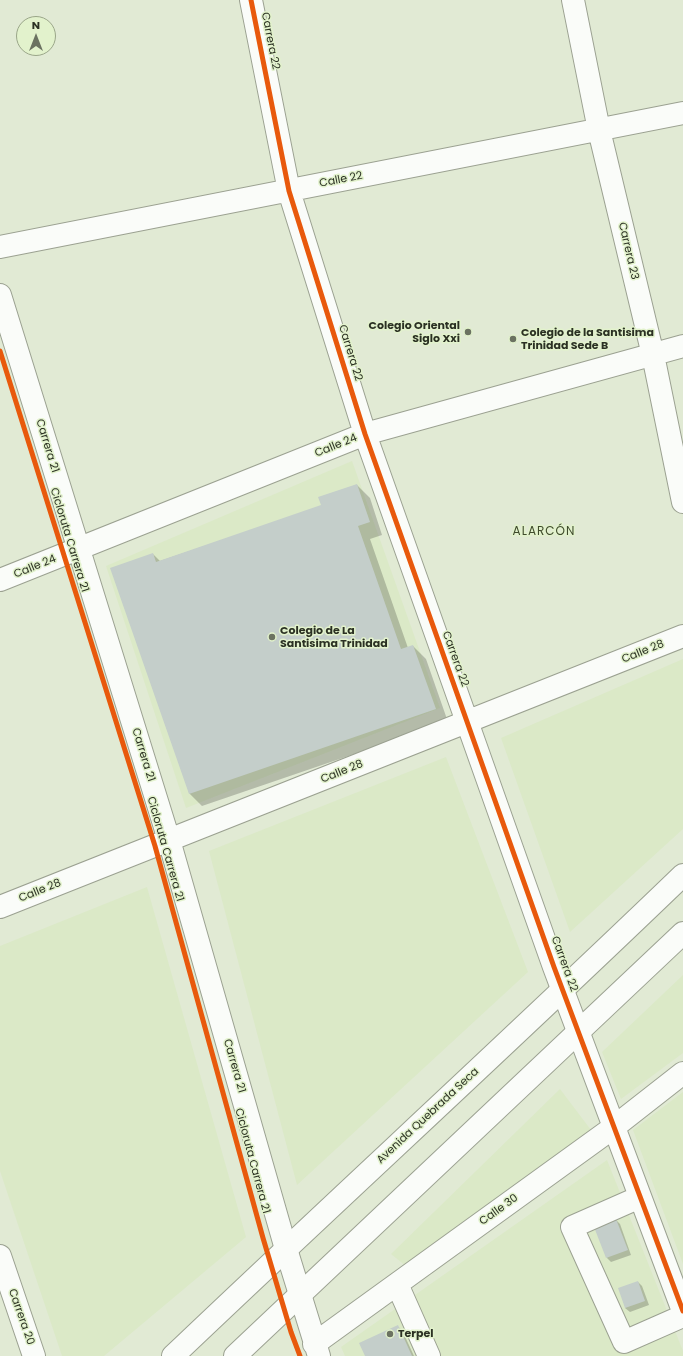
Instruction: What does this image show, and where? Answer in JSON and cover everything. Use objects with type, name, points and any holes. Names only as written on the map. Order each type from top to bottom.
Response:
[{"type":"street","name":"Carrera 22","points":[[251,0],[289,191],[365,434],[562,990],[683,1312]]},
{"type":"street","name":"Carrera 23","points":[[573,0],[599,130],[653,355],[683,502]]},
{"type":"street","name":"Calle 22","points":[[0,247],[683,113]]},
{"type":"street","name":"Carrera 21","points":[[0,295],[169,840],[316,1350]]},
{"type":"street","name":"Calle 24","points":[[0,580],[365,434],[683,346]]},
{"type":"street","name":"Calle 28","points":[[0,907],[683,636]]},
{"type":"street","name":"Avenida Quebrada Seca","points":[[173,1356],[683,875]]},
{"type":"street","points":[[235,1356],[683,933]]},
{"type":"street","name":"Calle 30","points":[[316,1350],[397,1284],[614,1127],[683,1073]]},
{"type":"street","points":[[640,1197],[572,1227],[624,1342],[683,1316]]},
{"type":"street","name":"Carrera 20","points":[[0,1256],[34,1356]]},
{"type":"street","points":[[397,1284],[429,1356]]},
{"type":"shaded area","name":"Colegio de La Santisima Trinidad","points":[[352,461],[440,708],[186,808],[106,566]]},
{"type":"shaded area","points":[[683,659],[683,829],[570,932],[501,738]]},
{"type":"shaded area","points":[[446,757],[528,972],[297,1185],[209,851]]},
{"type":"shaded area","points":[[147,887],[246,1237],[104,1356],[62,1356],[0,1171],[0,946]]},
{"type":"shaded area","points":[[683,975],[683,1053],[621,1099],[602,1052]]},
{"type":"shaded area","points":[[560,1089],[591,1130],[406,1266],[391,1254]]},
{"type":"shaded area","points":[[683,1092],[683,1264],[633,1130]]},
{"type":"shaded area","points":[[607,1160],[683,1351],[683,1356],[345,1356],[341,1347]]},
{"type":"building","name":"Colegio de La Santisima Trinidad","points":[[357,484],[370,522],[358,526],[401,649],[413,645],[436,709],[189,794],[110,568],[153,553],[156,562],[321,505],[318,497]]},
{"type":"building","points":[[616,1219],[628,1250],[606,1258],[594,1227]]},
{"type":"building","points":[[638,1281],[645,1301],[625,1308],[618,1288]]},
{"type":"building","name":"Terpel","points":[[398,1325],[412,1356],[365,1356],[359,1343]]},
{"type":"cycle path","points":[[251,0],[289,191],[365,434],[554,967],[683,1311]]},
{"type":"cycle path","name":"Cicloruta Carrera 21","points":[[0,351],[155,846],[263,1238],[291,1332],[300,1356]]},
{"type":"place","name":"Colegio Oriental Siglo Xxi","points":[[468,332]]},
{"type":"place","name":"Colegio de la Santisima Trinidad Sede B","points":[[513,339]]},
{"type":"place","name":"Colegio de La Santisima Trinidad","points":[[272,637]]},
{"type":"place","name":"Terpel","points":[[390,1334]]},
{"type":"district","name":"ALARCÓN","points":[[544,532]]}]
